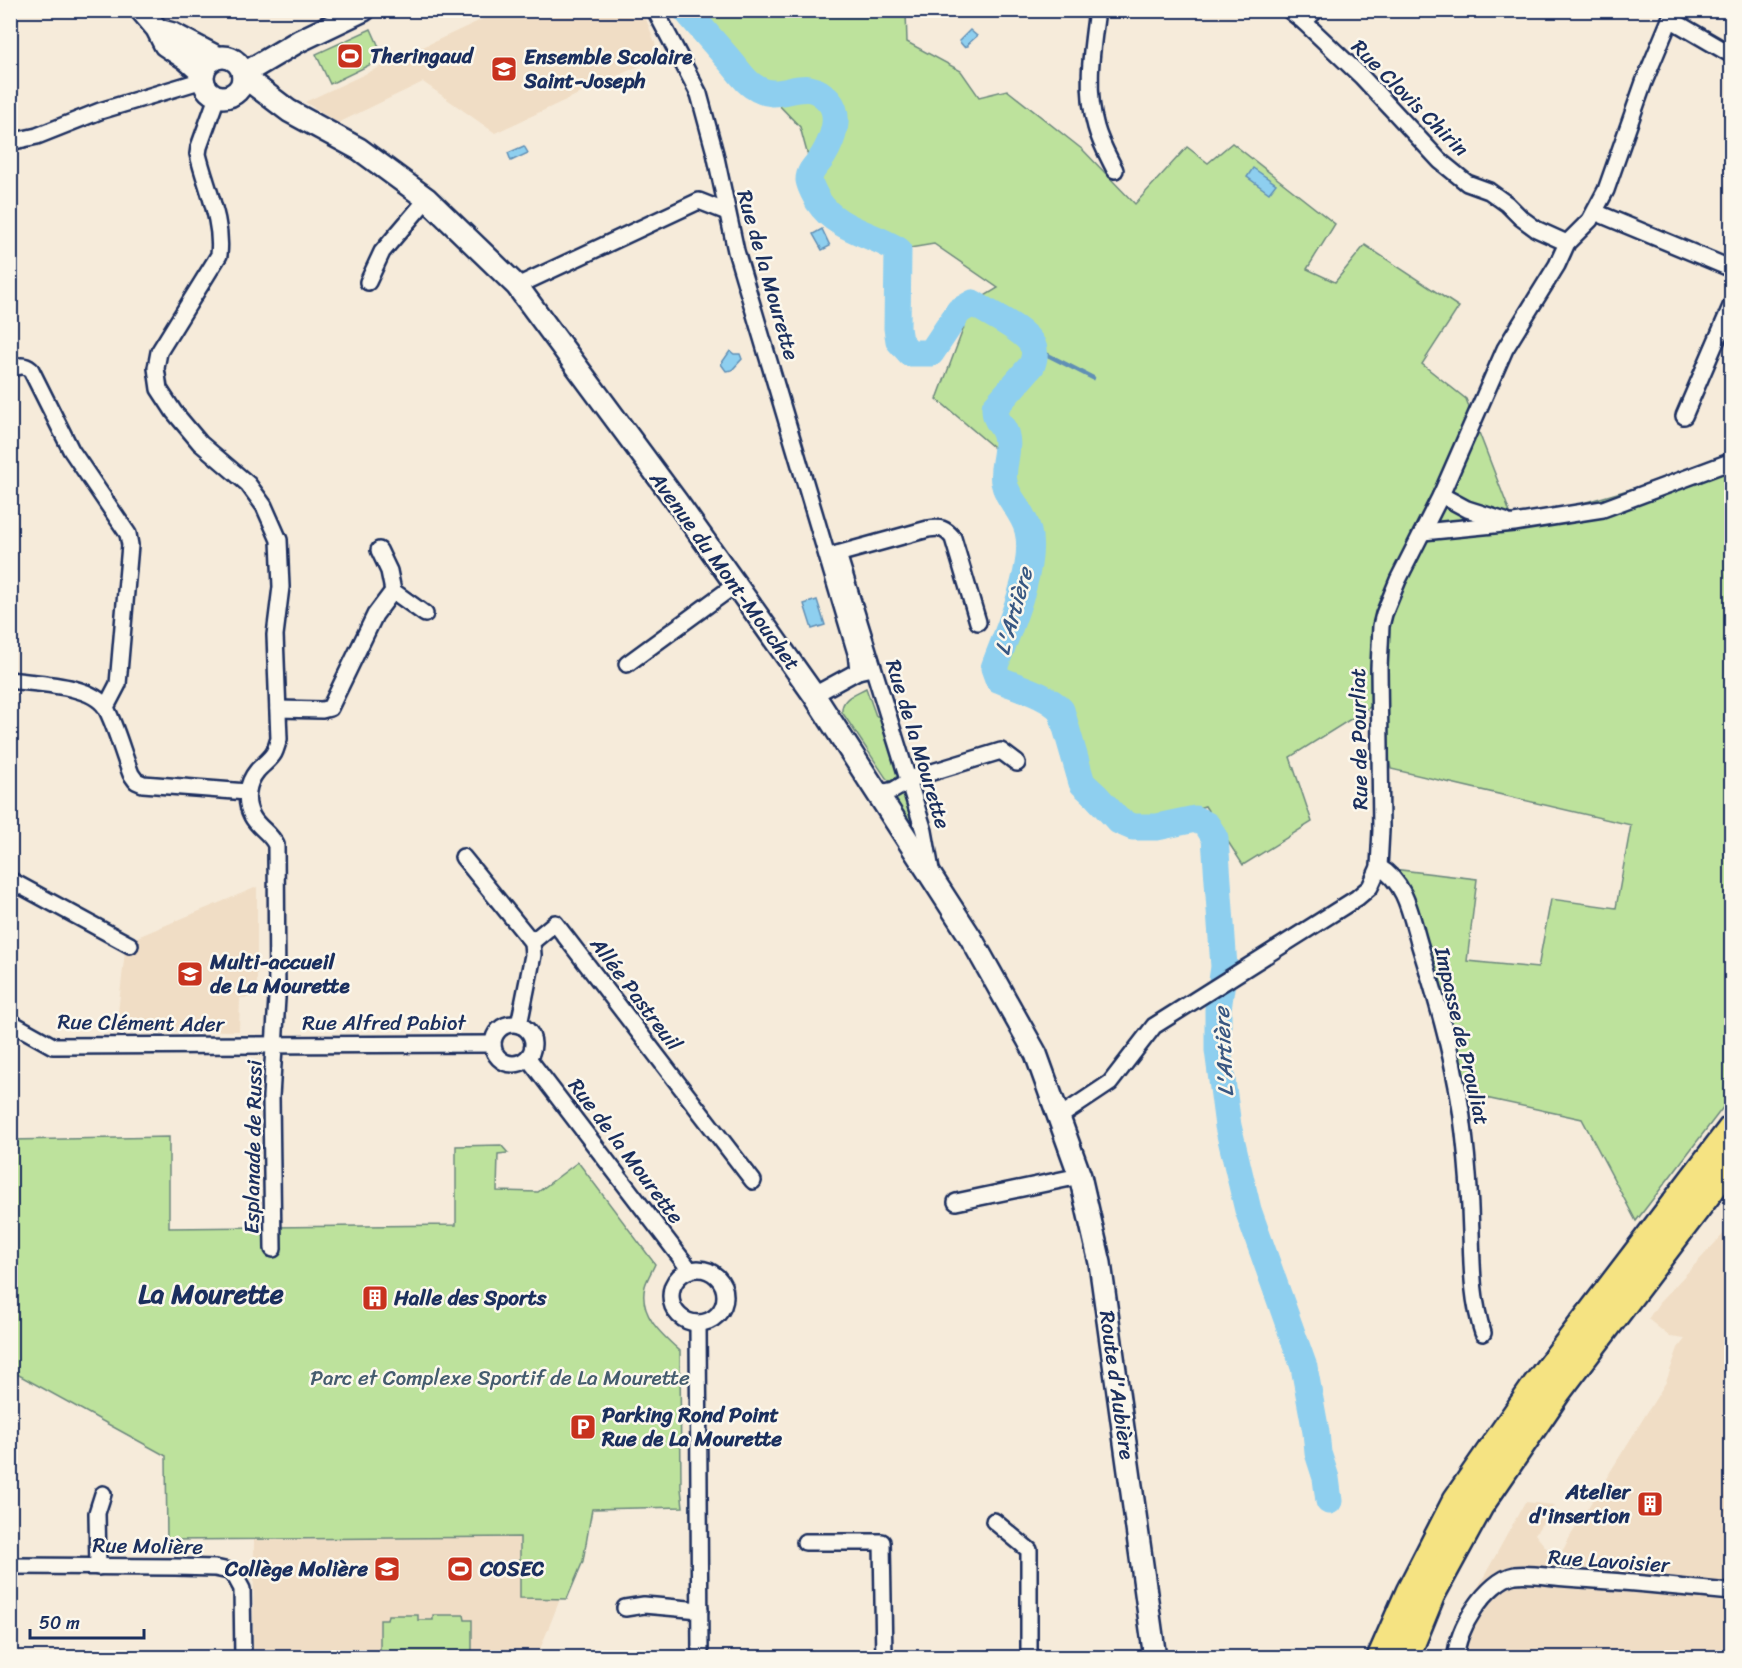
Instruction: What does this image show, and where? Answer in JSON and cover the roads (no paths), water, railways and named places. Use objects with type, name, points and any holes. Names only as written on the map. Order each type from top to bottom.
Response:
[{"type":"highway","points":[[1381,1658],[1410,1592],[1457,1500],[1536,1386],[1731,1129]]},
{"type":"highway","points":[[1405,1658],[1431,1594],[1479,1506],[1558,1390],[1731,1161]]},
{"type":"main road","name":"Avenue du Mont-Mouchet","points":[[141,10],[157,29],[165,45],[186,59],[203,77],[208,90],[232,76]]},
{"type":"main road","points":[[232,76],[364,10]]},
{"type":"main road","name":"Avenue du Mont-Mouchet","points":[[157,29],[173,34],[232,76],[359,149],[427,199],[518,286],[814,695],[971,938],[1036,1054],[1059,1117]]},
{"type":"main road","points":[[232,76],[299,41]]},
{"type":"main road","points":[[273,56],[273,77],[283,106]]},
{"type":"main road","name":"Route d'Aubière","points":[[1059,1117],[1080,1176],[1100,1263],[1155,1658]]},
{"type":"street","name":"Rue de la Mourette","points":[[655,10],[699,94],[716,153],[736,251],[833,555],[856,653],[865,669],[908,783],[924,831],[933,879]]},
{"type":"street","points":[[1097,10],[1090,74],[1091,104],[1096,128],[1115,170]]},
{"type":"street","name":"Rue Clovis Chirin","points":[[1289,10],[1361,76],[1440,161],[1467,183],[1489,191],[1536,229],[1567,243]]},
{"type":"street","points":[[1304,22],[1316,10]]},
{"type":"street","points":[[1672,15],[1731,55]]},
{"type":"street","name":"Rue de Pourliat","points":[[1059,1117],[1110,1083],[1154,1026],[1370,888],[1379,867],[1381,830],[1378,702],[1380,626],[1394,588],[1441,495],[1505,349],[1557,265],[1567,243],[1595,212],[1606,190],[1636,102],[1672,15]]},
{"type":"street","points":[[10,680],[71,688],[91,694],[105,707],[130,774],[136,781],[143,784],[247,792],[256,772],[274,753],[279,740],[275,635],[280,587],[279,540],[264,506],[248,484],[200,443],[174,412],[159,389],[156,368],[159,352],[219,255],[221,242],[219,224],[198,154],[199,147],[232,76]]},
{"type":"street","points":[[11,140],[37,136],[100,111],[203,77]]},
{"type":"street","points":[[368,282],[382,252],[427,199]]},
{"type":"street","points":[[518,286],[699,201],[727,212]]},
{"type":"street","points":[[1595,212],[1731,269]]},
{"type":"street","points":[[1684,416],[1731,304]]},
{"type":"street","points":[[10,369],[20,365],[31,370],[71,450],[128,534],[130,545],[118,684],[105,707]]},
{"type":"street","points":[[1423,532],[1514,524],[1603,509],[1731,461]]},
{"type":"street","points":[[1441,495],[1467,509],[1514,524]]},
{"type":"street","points":[[833,555],[928,529],[940,527],[947,530],[953,538],[978,622]]},
{"type":"street","points":[[379,550],[389,571],[393,591],[425,614]]},
{"type":"street","points":[[627,664],[735,585]]},
{"type":"street","points":[[278,709],[322,710],[330,708],[375,615],[393,591]]},
{"type":"street","name":"Rue de la Mourette","points":[[814,695],[865,669]]},
{"type":"street","points":[[874,789],[885,792],[908,783],[916,777],[1002,751],[1017,763]]},
{"type":"street","name":"Esplanade de Russi","points":[[247,792],[252,816],[273,837],[276,845],[276,1044],[271,1097],[273,1249]]},
{"type":"street","points":[[464,857],[532,942],[533,955],[519,1025]]},
{"type":"street","name":"Impasse de Prouliat","points":[[1379,867],[1389,873],[1398,883],[1407,902],[1437,1002],[1459,1098],[1464,1133],[1475,1303],[1483,1333]]},
{"type":"street","points":[[10,879],[130,945]]},
{"type":"street","name":"Allée Pastreuil","points":[[532,942],[555,923],[753,1181]]},
{"type":"street","name":"Rue Clément Ader","points":[[10,1022],[53,1046],[276,1044]]},
{"type":"street","points":[[519,1025],[530,1033],[533,1046],[528,1058],[518,1064],[506,1063],[497,1056],[493,1044],[494,1038],[501,1027],[519,1025]]},
{"type":"street","name":"Rue Alfred Pabiot","points":[[276,1044],[493,1044]]},
{"type":"street","name":"Rue de la Mourette","points":[[528,1058],[690,1270]]},
{"type":"street","points":[[956,1202],[1080,1176]]},
{"type":"street","points":[[699,1268],[715,1274],[724,1288],[726,1297],[722,1310],[712,1320],[698,1324],[684,1320],[674,1309],[670,1294],[677,1279],[690,1270],[699,1268]]},
{"type":"street","points":[[698,1324],[700,1658]]},
{"type":"street","points":[[99,1567],[98,1513],[104,1494]]},
{"type":"street","points":[[994,1521],[1029,1550],[1029,1658]]},
{"type":"street","points":[[805,1542],[882,1542],[884,1658]]},
{"type":"street","name":"Rue Molière","points":[[10,1566],[229,1570],[242,1588],[243,1658]]},
{"type":"street","name":"Rue Lavoisier","points":[[1456,1658],[1466,1623],[1487,1592],[1501,1581],[1515,1575],[1731,1592]]},
{"type":"street","points":[[625,1608],[644,1605],[700,1610]]},
{"type":"water","points":[[970,30],[977,36],[968,46],[964,47],[959,41]]},
{"type":"water","points":[[524,146],[528,153],[511,161],[508,153]]},
{"type":"water","points":[[1253,168],[1276,184],[1269,193],[1247,177]]},
{"type":"water","points":[[822,229],[830,246],[822,250],[813,234]]},
{"type":"water","points":[[730,351],[740,354],[742,359],[732,370],[726,371],[721,364]]},
{"type":"water","points":[[817,600],[825,625],[812,629],[804,604]]},
{"type":"waterway","name":"L'Artière","points":[[686,10],[753,86],[774,93],[810,89],[819,93],[833,107],[835,121],[832,136],[823,156],[810,173],[810,185],[818,201],[835,218],[898,250],[897,328],[899,341],[910,353],[931,353],[959,311],[973,303],[1015,328],[1033,346],[1035,353],[1032,365],[995,407],[996,416],[1005,432],[1007,442],[1004,482],[1008,494],[1026,524],[1030,546],[1025,581],[994,668],[998,679],[1040,696],[1061,710],[1082,783],[1119,821],[1133,827],[1157,827],[1195,819],[1207,825],[1215,838],[1224,967],[1218,1009],[1218,1050],[1228,1126],[1248,1210],[1304,1367],[1318,1453],[1326,1478],[1329,1501]]},
{"type":"waterway","points":[[1034,348],[1093,378]]},
{"type":"place","name":"Theringaud","points":[[350,56]]},
{"type":"place","name":"Ensemble Scolaire Saint-Joseph","points":[[504,69]]},
{"type":"place","name":"Multi-accueil de La Mourette","points":[[190,974]]},
{"type":"place","name":"Halle des Sports","points":[[375,1298]]},
{"type":"place","name":"Parking Rond Point Rue de La Mourette","points":[[583,1427]]},
{"type":"place","name":"Atelier d'insertion","points":[[1650,1504]]},
{"type":"place","name":"Collège Molière","points":[[387,1569]]},
{"type":"place","name":"COSEC","points":[[460,1569]]},
{"type":"district","name":"La Mourette","points":[[211,1294]]},
{"type":"park label","name":"Parc et Complexe Sportif de La Mourette","points":[[500,1378]]}]
